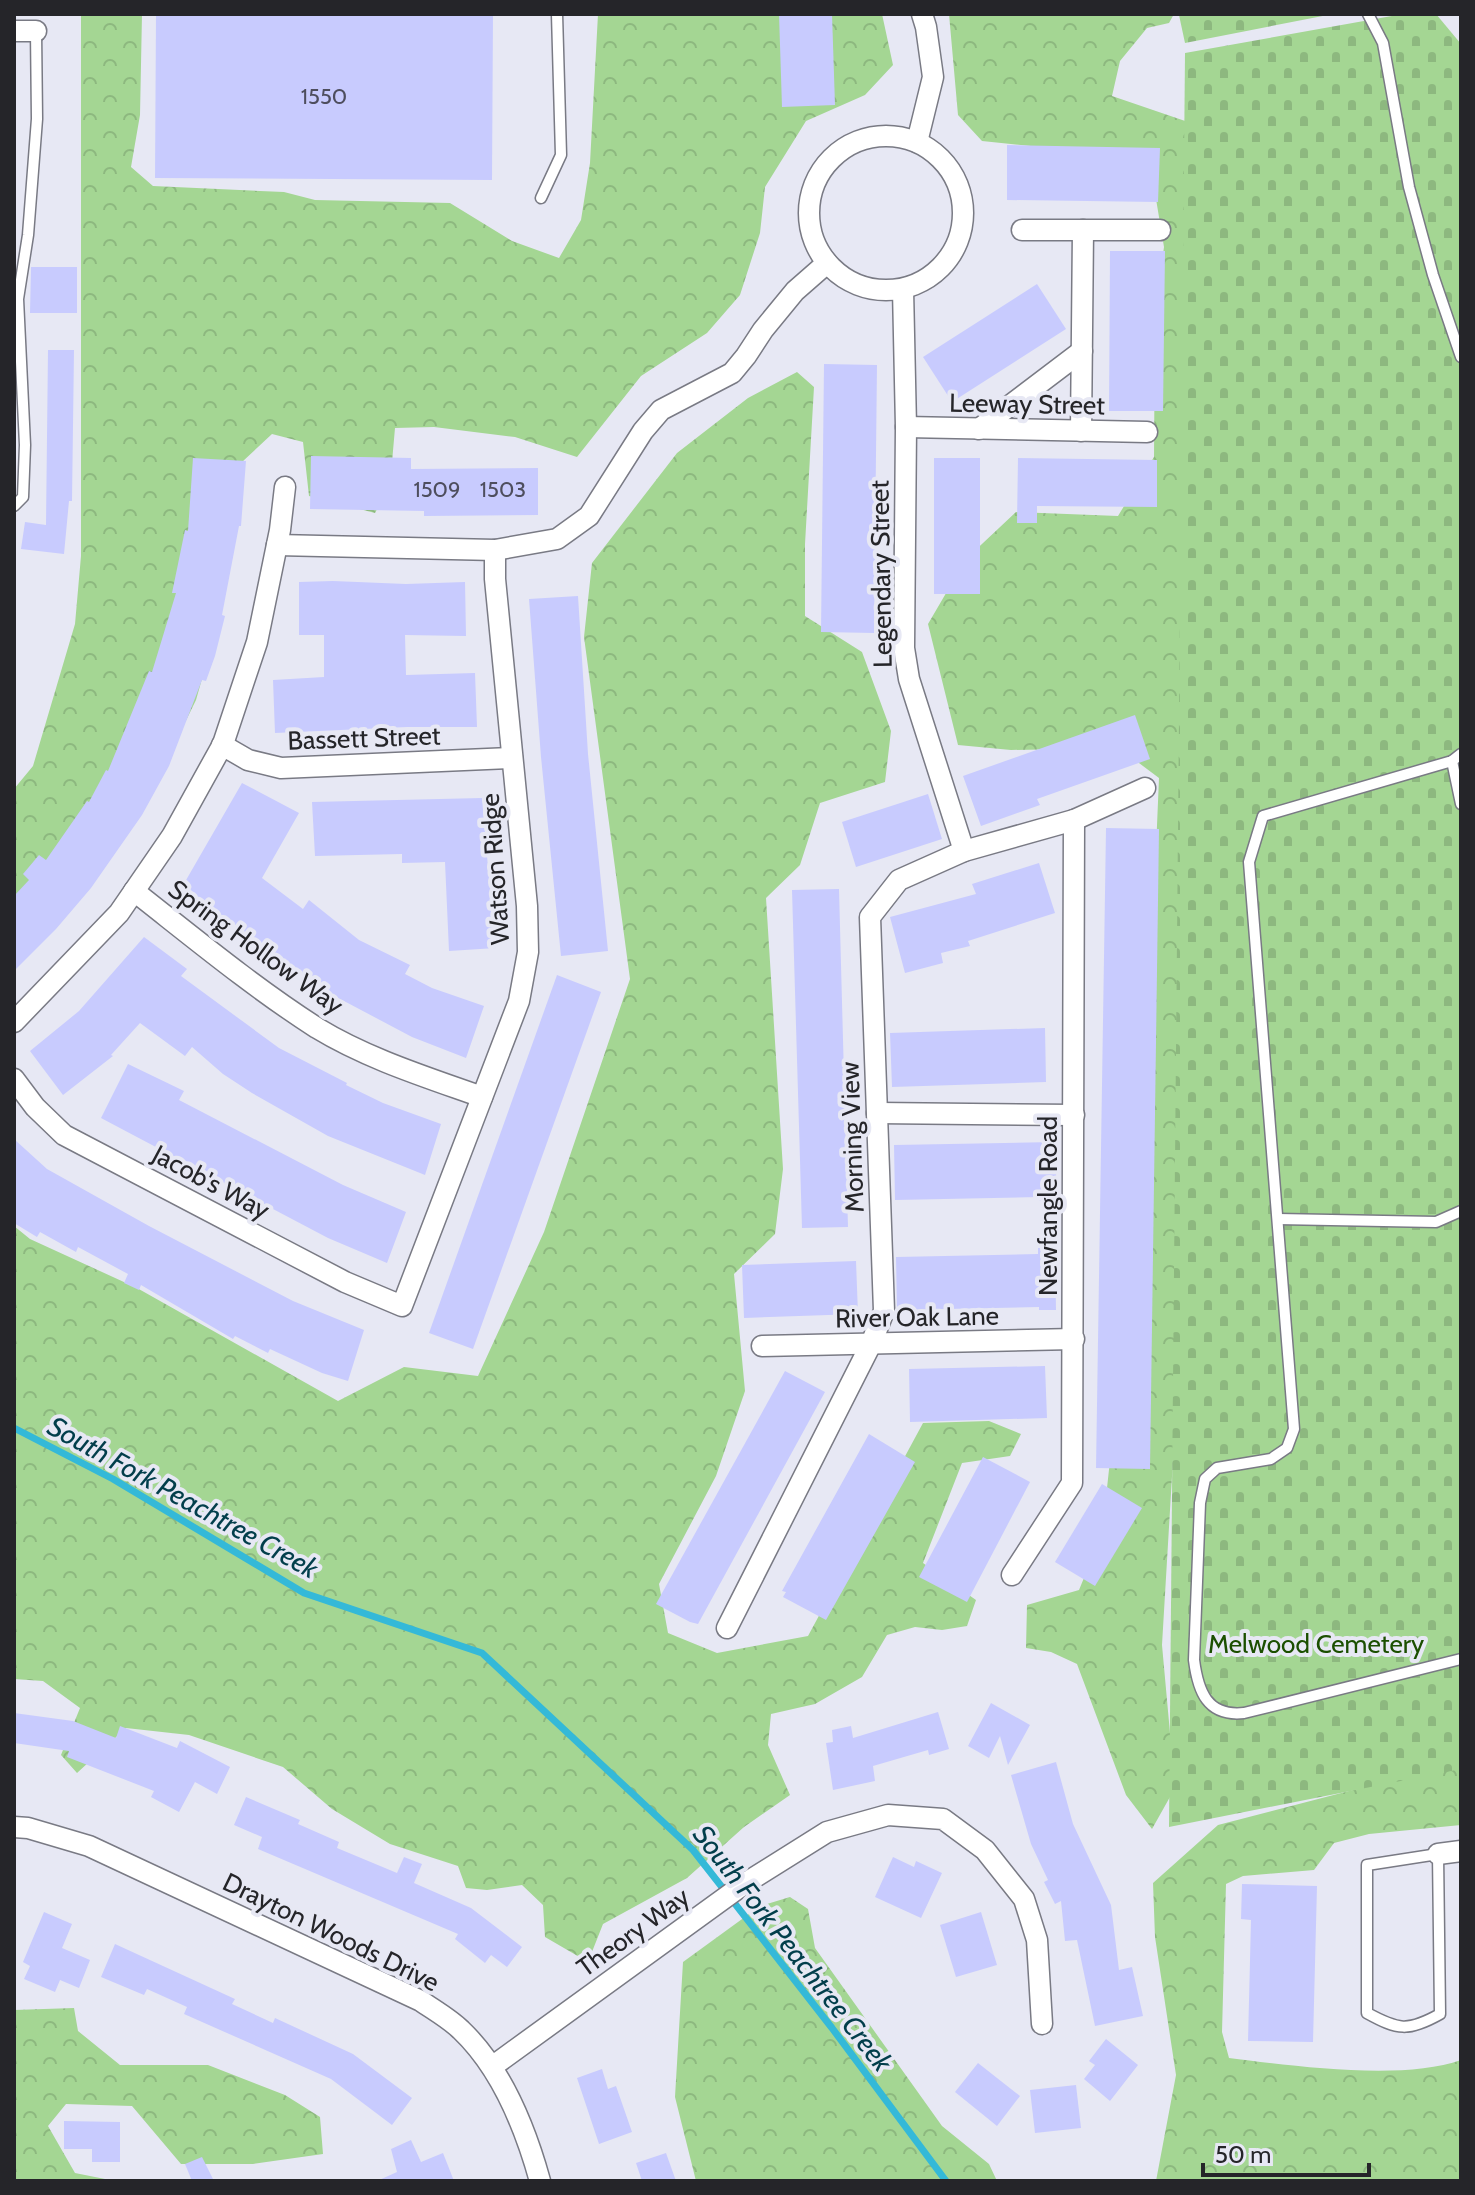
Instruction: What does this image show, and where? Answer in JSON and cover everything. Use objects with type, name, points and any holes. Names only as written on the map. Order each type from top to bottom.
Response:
[{"type":"street","points":[[917,142],[933,77],[922,14]]},
{"type":"street","points":[[14,31],[36,31]]},
{"type":"street","points":[[892,136],[917,142],[937,155],[952,174],[961,197],[963,221],[956,244],[943,264],[925,280],[903,289],[861,287],[827,263],[814,241],[808,216],[812,190],[824,167],[843,149],[866,138],[892,136]]},
{"type":"street","points":[[1022,230],[1160,230]]},
{"type":"street","points":[[1081,431],[1083,230]]},
{"type":"street","points":[[277,545],[495,550],[557,539],[574,530],[589,516],[643,431],[661,410],[732,373],[795,291],[827,263]]},
{"type":"street","name":"Legendary Street","points":[[903,289],[906,427],[904,648],[909,679],[964,851]]},
{"type":"street","points":[[979,429],[1082,351]]},
{"type":"street","name":"Leeway Street","points":[[906,427],[1147,432]]},
{"type":"street","points":[[14,1022],[119,913],[172,836],[222,745],[257,642],[277,545],[285,487]]},
{"type":"street","name":"Watson Ridge","points":[[402,1306],[519,1001],[528,952],[527,906],[495,550]]},
{"type":"street","name":"Bassett Street","points":[[222,745],[248,760],[281,768],[512,758]]},
{"type":"street","name":"Morning View","points":[[727,1628],[871,1344],[884,1311],[870,917],[899,880],[964,851],[1074,820],[1145,788]]},
{"type":"street","name":"Newfangle Road","points":[[1012,1575],[1072,1483],[1074,820]]},
{"type":"street","name":"Spring Hollow Way","points":[[134,891],[319,1029],[382,1061],[482,1097]]},
{"type":"street","name":"Jacob's Way","points":[[14,1079],[35,1107],[64,1135],[345,1282],[402,1306]]},
{"type":"street","points":[[877,1113],[1074,1115]]},
{"type":"street","name":"River Oak Lane","points":[[762,1346],[1074,1339]]},
{"type":"street","name":"Theory Way","points":[[493,2066],[744,1884],[827,1832],[888,1815],[943,1819],[985,1850],[1024,1899],[1037,1940],[1042,2024]]},
{"type":"street","name":"Drayton Woods Drive","points":[[14,1827],[28,1828],[89,1846],[421,2001],[460,2029],[493,2066],[531,2150],[540,2181]]},
{"type":"street","points":[[1438,1854],[1461,1851]]},
{"type":"lane","points":[[541,198],[561,155],[557,14]]},
{"type":"lane","points":[[1368,14],[1383,43],[1409,187],[1433,275],[1461,357]]},
{"type":"lane","points":[[14,506],[23,497],[25,445],[18,299],[28,235],[37,119],[36,31]]},
{"type":"lane","points":[[1461,754],[1452,761],[1263,816],[1249,862],[1294,1429],[1287,1448],[1271,1459],[1217,1468],[1205,1479],[1200,1503],[1194,1660],[1197,1684],[1208,1702],[1227,1715],[1461,1659]]},
{"type":"lane","points":[[1452,761],[1461,804]]},
{"type":"lane","points":[[1278,1219],[1436,1222],[1461,1211]]},
{"type":"lane","points":[[1438,1854],[1440,2014],[1418,2026],[1391,2026],[1367,2013],[1367,1865],[1438,1854]]},
{"type":"green space","points":[[81,14],[142,14],[140,115],[131,167],[153,186],[284,192],[315,200],[450,203],[512,241],[559,258],[581,220],[590,163],[598,14],[882,14],[893,65],[865,95],[806,121],[765,187],[760,233],[740,295],[707,333],[641,376],[577,457],[515,437],[434,427],[395,428],[390,485],[375,513],[309,496],[303,442],[272,434],[242,462],[219,619],[196,700],[158,778],[14,952],[14,789],[33,766],[75,624],[81,556]]},
{"type":"green space","points":[[949,14],[1174,14],[1169,23],[1147,28],[1120,61],[1112,96],[1191,123],[1175,1426],[1162,1645],[1175,1788],[1152,1829],[1126,1795],[1077,1664],[1051,1652],[1026,1648],[1027,1605],[1079,1590],[1102,1534],[1143,1157],[1159,778],[1119,748],[1011,750],[958,745],[928,624],[966,559],[1016,512],[1118,516],[1154,457],[1155,311],[1164,247],[1152,175],[1099,153],[982,141],[958,115]]},
{"type":"green space","points":[[1333,14],[1185,43],[1179,15]]},
{"type":"green space","name":"Melwood Cemetery","points":[[1403,14],[1436,14],[1461,44],[1461,1769],[1169,1827],[1185,53]]},
{"type":"green space","points":[[797,372],[814,387],[805,544],[805,616],[862,652],[891,731],[885,782],[820,803],[800,865],[766,898],[783,1169],[775,1234],[734,1274],[745,1391],[716,1476],[659,1584],[668,1633],[717,1653],[808,1636],[923,1423],[989,1421],[1021,1434],[1010,1456],[962,1463],[923,1563],[976,1600],[967,1626],[942,1630],[915,1627],[887,1635],[862,1677],[815,1704],[771,1714],[768,1745],[790,1795],[744,1827],[687,1878],[603,1924],[588,1962],[545,1937],[543,1905],[522,1885],[487,1890],[466,1888],[458,1866],[390,1844],[332,1809],[283,1767],[189,1735],[126,1728],[77,1773],[61,1755],[80,1708],[43,1681],[14,1679],[14,1226],[30,1239],[137,1288],[338,1401],[404,1367],[478,1376],[544,1232],[630,979],[584,637],[592,563],[677,453],[748,398]]},
{"type":"green space","points":[[1461,1766],[1461,1825],[1369,1834],[1334,1843],[1314,1870],[1243,1876],[1226,1884],[1222,2032],[1229,2058],[1315,2068],[1379,2071],[1409,2070],[1461,2060],[1461,2181],[1156,2181],[1176,2075],[1155,1937],[1153,1883],[1218,1825],[1426,1771]]},
{"type":"green space","points":[[790,1897],[808,1909],[815,1948],[942,2126],[989,2164],[997,2181],[696,2181],[675,2097],[683,1962],[760,1906]]},
{"type":"green space","points":[[74,2008],[78,2031],[120,2065],[208,2065],[285,2095],[320,2117],[323,2154],[253,2164],[181,2164],[132,2106],[66,2104],[48,2126],[75,2173],[115,2181],[14,2181],[14,2010]]},
{"type":"building","points":[[156,14],[493,14],[492,180],[155,178]]},
{"type":"building","points":[[779,14],[832,14],[835,105],[782,107]]},
{"type":"building","points":[[1007,145],[1160,148],[1158,202],[1007,200]]},
{"type":"building","points":[[1110,251],[1165,251],[1163,411],[1109,411]]},
{"type":"building","points":[[31,267],[77,267],[77,313],[30,313]]},
{"type":"building","points":[[1037,284],[1066,329],[952,402],[923,357]]},
{"type":"building","points":[[48,350],[74,350],[72,501],[69,501],[64,554],[21,549],[25,522],[46,525]]},
{"type":"building","points":[[824,364],[877,365],[874,633],[821,632]]},
{"type":"building","points":[[311,456],[411,458],[411,469],[538,468],[538,515],[424,516],[424,511],[310,509]]},
{"type":"building","points":[[193,458],[246,461],[241,526],[215,656],[206,681],[202,680],[169,766],[142,815],[91,888],[14,971],[14,896],[29,880],[23,874],[39,855],[46,860],[89,802],[108,771],[149,671],[152,672],[176,593],[172,593],[185,530],[188,531]]},
{"type":"building","points":[[934,458],[980,458],[980,594],[934,594]]},
{"type":"building","points":[[1018,458],[1157,460],[1157,507],[1037,506],[1037,523],[1017,523]]},
{"type":"building","points":[[299,582],[406,584],[465,582],[466,636],[405,635],[406,675],[475,673],[477,727],[275,733],[273,680],[324,677],[324,635],[299,635]]},
{"type":"building","points":[[578,596],[588,754],[608,951],[561,956],[529,599]]},
{"type":"building","points":[[1135,715],[1150,759],[1037,799],[1040,805],[981,826],[963,776]]},
{"type":"building","points":[[242,783],[299,813],[262,878],[303,909],[309,900],[359,940],[410,965],[405,974],[432,988],[484,1006],[466,1058],[412,1037],[327,992],[226,918],[224,922],[178,894]]},
{"type":"building","points":[[928,794],[942,839],[856,867],[842,822]]},
{"type":"building","points":[[482,798],[489,879],[493,879],[496,948],[449,951],[445,862],[402,863],[402,854],[315,856],[312,802]]},
{"type":"building","points":[[1106,828],[1159,829],[1150,1469],[1096,1468]]},
{"type":"building","points":[[1039,863],[1055,913],[968,941],[970,946],[941,953],[943,963],[905,973],[890,917],[976,894],[972,884]]},
{"type":"building","points":[[839,889],[848,1227],[802,1228],[792,890]]},
{"type":"building","points":[[144,937],[187,969],[181,976],[279,1048],[383,1103],[441,1124],[425,1175],[328,1136],[252,1093],[223,1074],[192,1047],[185,1056],[140,1023],[113,1056],[63,1095],[30,1051],[79,1011]]},
{"type":"building","points":[[557,975],[601,992],[473,1349],[429,1333]]},
{"type":"building","points":[[1045,1028],[1046,1082],[892,1087],[890,1033]]},
{"type":"building","points":[[128,1064],[184,1091],[179,1100],[343,1185],[406,1212],[387,1263],[328,1238],[101,1118]]},
{"type":"building","points":[[14,1139],[47,1169],[149,1226],[293,1301],[364,1330],[348,1381],[322,1373],[270,1349],[268,1353],[235,1336],[233,1339],[141,1285],[139,1290],[124,1283],[128,1274],[78,1247],[76,1252],[40,1232],[37,1237],[14,1223]]},
{"type":"building","points":[[1055,1142],[1057,1201],[1040,1201],[1039,1197],[895,1200],[894,1145]]},
{"type":"building","points":[[1038,1248],[1055,1248],[1056,1310],[1039,1310],[1039,1307],[897,1310],[896,1257],[1038,1254]]},
{"type":"building","points":[[856,1261],[858,1314],[744,1318],[742,1265]]},
{"type":"building","points":[[1045,1366],[1047,1418],[910,1422],[909,1369]]},
{"type":"building","points":[[785,1371],[825,1392],[698,1624],[690,1622],[656,1604]]},
{"type":"building","points":[[869,1434],[915,1462],[826,1620],[783,1597],[786,1592],[782,1591]]},
{"type":"building","points":[[983,1457],[1030,1482],[967,1602],[919,1577]]},
{"type":"building","points":[[1102,1484],[1142,1508],[1095,1586],[1055,1562]]},
{"type":"building","points":[[991,1703],[1030,1725],[1008,1765],[1000,1736],[989,1758],[968,1746]]},
{"type":"building","points":[[938,1712],[949,1749],[929,1755],[928,1750],[873,1766],[875,1781],[833,1790],[826,1743],[833,1742],[832,1730],[851,1726],[853,1738]]},
{"type":"building","points":[[14,1713],[73,1721],[116,1738],[120,1726],[177,1748],[180,1741],[230,1767],[217,1794],[195,1782],[179,1812],[151,1797],[154,1791],[67,1757],[69,1751],[14,1743]]},
{"type":"building","points":[[1056,1762],[1073,1824],[1111,1905],[1119,1970],[1132,1967],[1143,2016],[1095,2026],[1077,1940],[1065,1941],[1061,1901],[1055,1904],[1044,1882],[1048,1880],[1031,1844],[1011,1775]]},
{"type":"building","points":[[246,1797],[300,1820],[298,1824],[339,1842],[337,1848],[397,1873],[404,1857],[422,1864],[414,1883],[471,1908],[522,1947],[507,1967],[491,1955],[485,1963],[455,1939],[458,1934],[258,1849],[262,1837],[234,1825]]},
{"type":"building","points":[[893,1857],[914,1867],[916,1861],[942,1873],[921,1918],[875,1897]]},
{"type":"building","points":[[1242,1884],[1317,1886],[1313,2042],[1248,2041],[1251,1920],[1241,1919]]},
{"type":"building","points":[[44,1912],[72,1924],[62,1948],[90,1960],[79,1988],[60,1980],[55,1992],[24,1979],[30,1966],[23,1962]]},
{"type":"building","points":[[981,1912],[997,1965],[956,1977],[940,1925]]},
{"type":"building","points":[[115,1944],[235,1999],[232,2004],[273,2023],[275,2018],[353,2054],[412,2098],[392,2125],[331,2079],[184,2014],[187,2007],[147,1989],[144,1995],[101,1977]]},
{"type":"building","points":[[1106,2039],[1138,2065],[1110,2101],[1084,2079],[1095,2065],[1089,2061]]},
{"type":"building","points":[[978,2063],[1020,2096],[997,2126],[955,2092]]},
{"type":"building","points":[[602,2069],[608,2089],[616,2086],[632,2132],[599,2144],[577,2078]]},
{"type":"building","points":[[1076,2085],[1081,2128],[1035,2133],[1030,2090]]},
{"type":"building","points":[[64,2121],[120,2122],[120,2162],[92,2162],[92,2149],[64,2149]]},
{"type":"building","points":[[411,2140],[421,2162],[443,2153],[454,2181],[377,2181],[397,2172],[391,2149]]},
{"type":"building","points":[[666,2153],[676,2181],[642,2181],[636,2163]]},
{"type":"building","points":[[202,2157],[214,2181],[192,2181],[185,2164]]},
{"type":"waterway","name":"South Fork Peachtree Creek","points":[[14,1428],[113,1479],[304,1593],[482,1653],[693,1850],[946,2181]]}]
